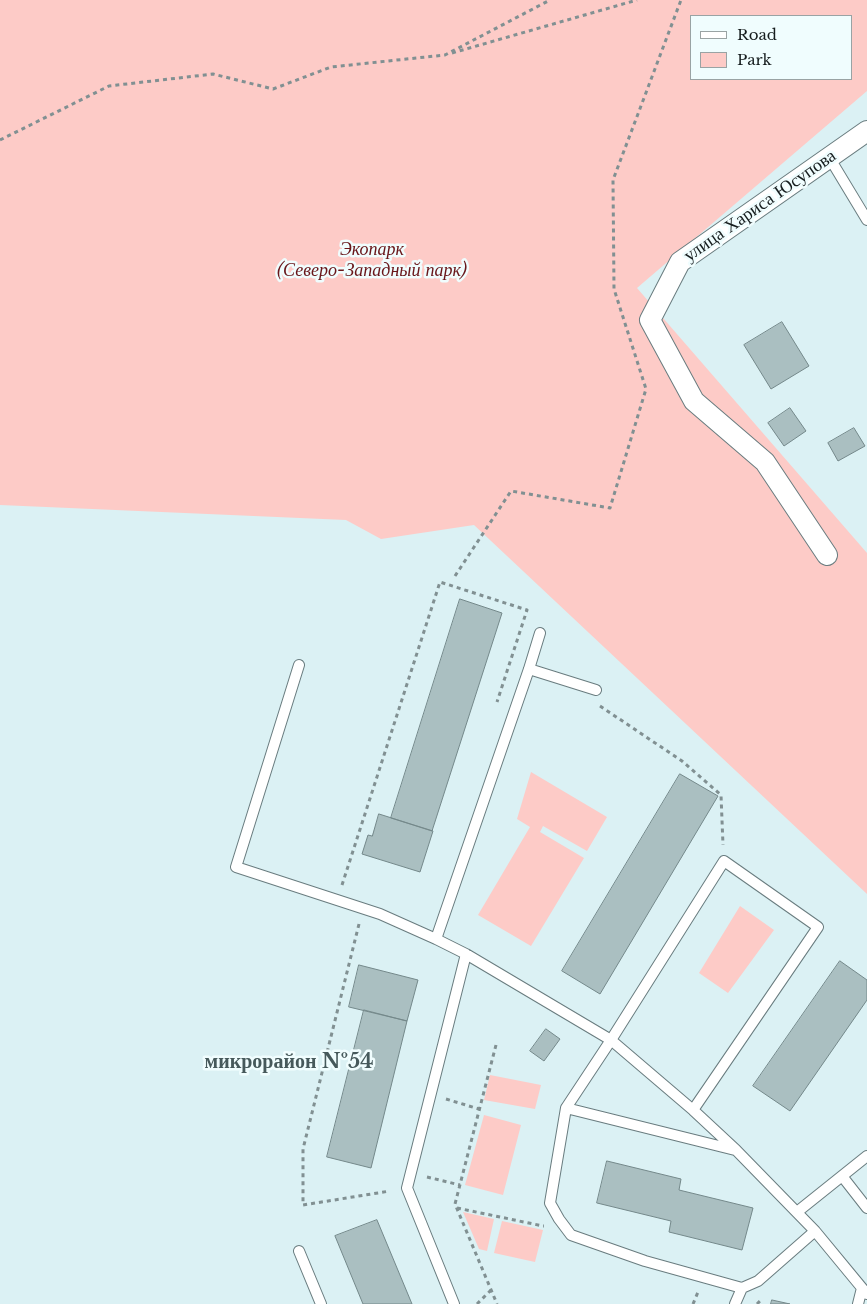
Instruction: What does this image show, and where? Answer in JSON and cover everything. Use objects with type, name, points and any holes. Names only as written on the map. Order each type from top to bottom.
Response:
[{"type":"street","name":"улица Хариса Юсупова","points":[[827,555],[765,462],[694,401],[650,320],[680,262],[867,131]]},
{"type":"lane","points":[[829,157],[867,220]]},
{"type":"lane","points":[[436,939],[540,633]]},
{"type":"lane","points":[[298,665],[236,867],[380,914],[436,939],[466,954],[611,1040],[693,1110],[736,1150],[815,1231],[865,1291],[858,1304]]},
{"type":"lane","points":[[529,669],[596,690]]},
{"type":"lane","points":[[693,1110],[818,927],[724,861],[566,1108],[550,1203],[571,1235],[645,1261],[742,1288],[758,1281],[815,1231]]},
{"type":"lane","points":[[454,1304],[407,1188],[466,954]]},
{"type":"lane","points":[[566,1108],[736,1150]]},
{"type":"lane","points":[[797,1212],[867,1156]]},
{"type":"lane","points":[[842,1176],[867,1208]]},
{"type":"lane","points":[[298,1251],[321,1304]]},
{"type":"lane","points":[[735,1304],[742,1288]]},
{"type":"path","points":[[445,55],[550,0]]},
{"type":"path","points":[[0,140],[109,86],[213,74],[273,89],[331,66],[445,55],[637,0]]},
{"type":"path","points":[[455,576],[510,491],[610,508],[646,389],[614,289],[613,180],[681,0]]},
{"type":"path","points":[[338,900],[440,582],[527,610],[497,704]]},
{"type":"path","points":[[596,690],[597,704],[682,761],[721,795],[724,861]]},
{"type":"path","points":[[363,909],[302,1149],[303,1205],[407,1188]]},
{"type":"path","points":[[496,1045],[455,1204],[497,1304]]},
{"type":"path","points":[[431,1094],[479,1109]]},
{"type":"path","points":[[457,1208],[543,1226],[559,1219]]},
{"type":"path","points":[[477,1304],[491,1290]]},
{"type":"green space","name":"Экопарк (Северо-Западный парк)","points":[[0,0],[867,0],[867,91],[637,288],[867,553],[867,894],[474,525],[381,539],[346,520],[0,505]]},
{"type":"green space","points":[[531,772],[607,817],[587,851],[543,826],[540,832],[584,858],[531,946],[478,915],[530,827],[517,819]]},
{"type":"green space","points":[[740,906],[774,930],[728,993],[699,973]]},
{"type":"green space","points":[[490,1075],[541,1085],[535,1109],[484,1100]]},
{"type":"green space","points":[[484,1115],[521,1125],[503,1195],[465,1185]]},
{"type":"green space","points":[[463,1212],[494,1219],[487,1251],[479,1249]]},
{"type":"green space","points":[[502,1221],[543,1230],[535,1262],[494,1253]]},
{"type":"building","points":[[782,322],[809,366],[771,389],[744,345]]},
{"type":"building","points":[[790,408],[806,431],[784,446],[768,423]]},
{"type":"building","points":[[854,428],[865,446],[838,461],[828,443]]},
{"type":"building","points":[[460,599],[502,613],[432,831],[391,818]]},
{"type":"building","points":[[680,774],[718,796],[600,994],[562,971]]},
{"type":"building","points":[[379,814],[433,831],[420,872],[362,854],[368,835],[372,836]]},
{"type":"building","points":[[840,961],[867,980],[867,1000],[790,1111],[753,1086]]},
{"type":"building","points":[[359,965],[418,980],[407,1021],[349,1007]]},
{"type":"building","points":[[364,1010],[407,1021],[371,1168],[327,1157]]},
{"type":"building","points":[[546,1029],[560,1039],[544,1061],[530,1051]]},
{"type":"building","points":[[607,1161],[681,1179],[679,1190],[753,1208],[742,1250],[669,1232],[671,1221],[597,1203]]},
{"type":"building","points":[[377,1220],[412,1304],[363,1304],[335,1236]]},
{"type":"building","points":[[772,1300],[790,1304],[771,1304]]},
{"type":"district","name":"микрорайон №54","points":[[289,1062]]}]
